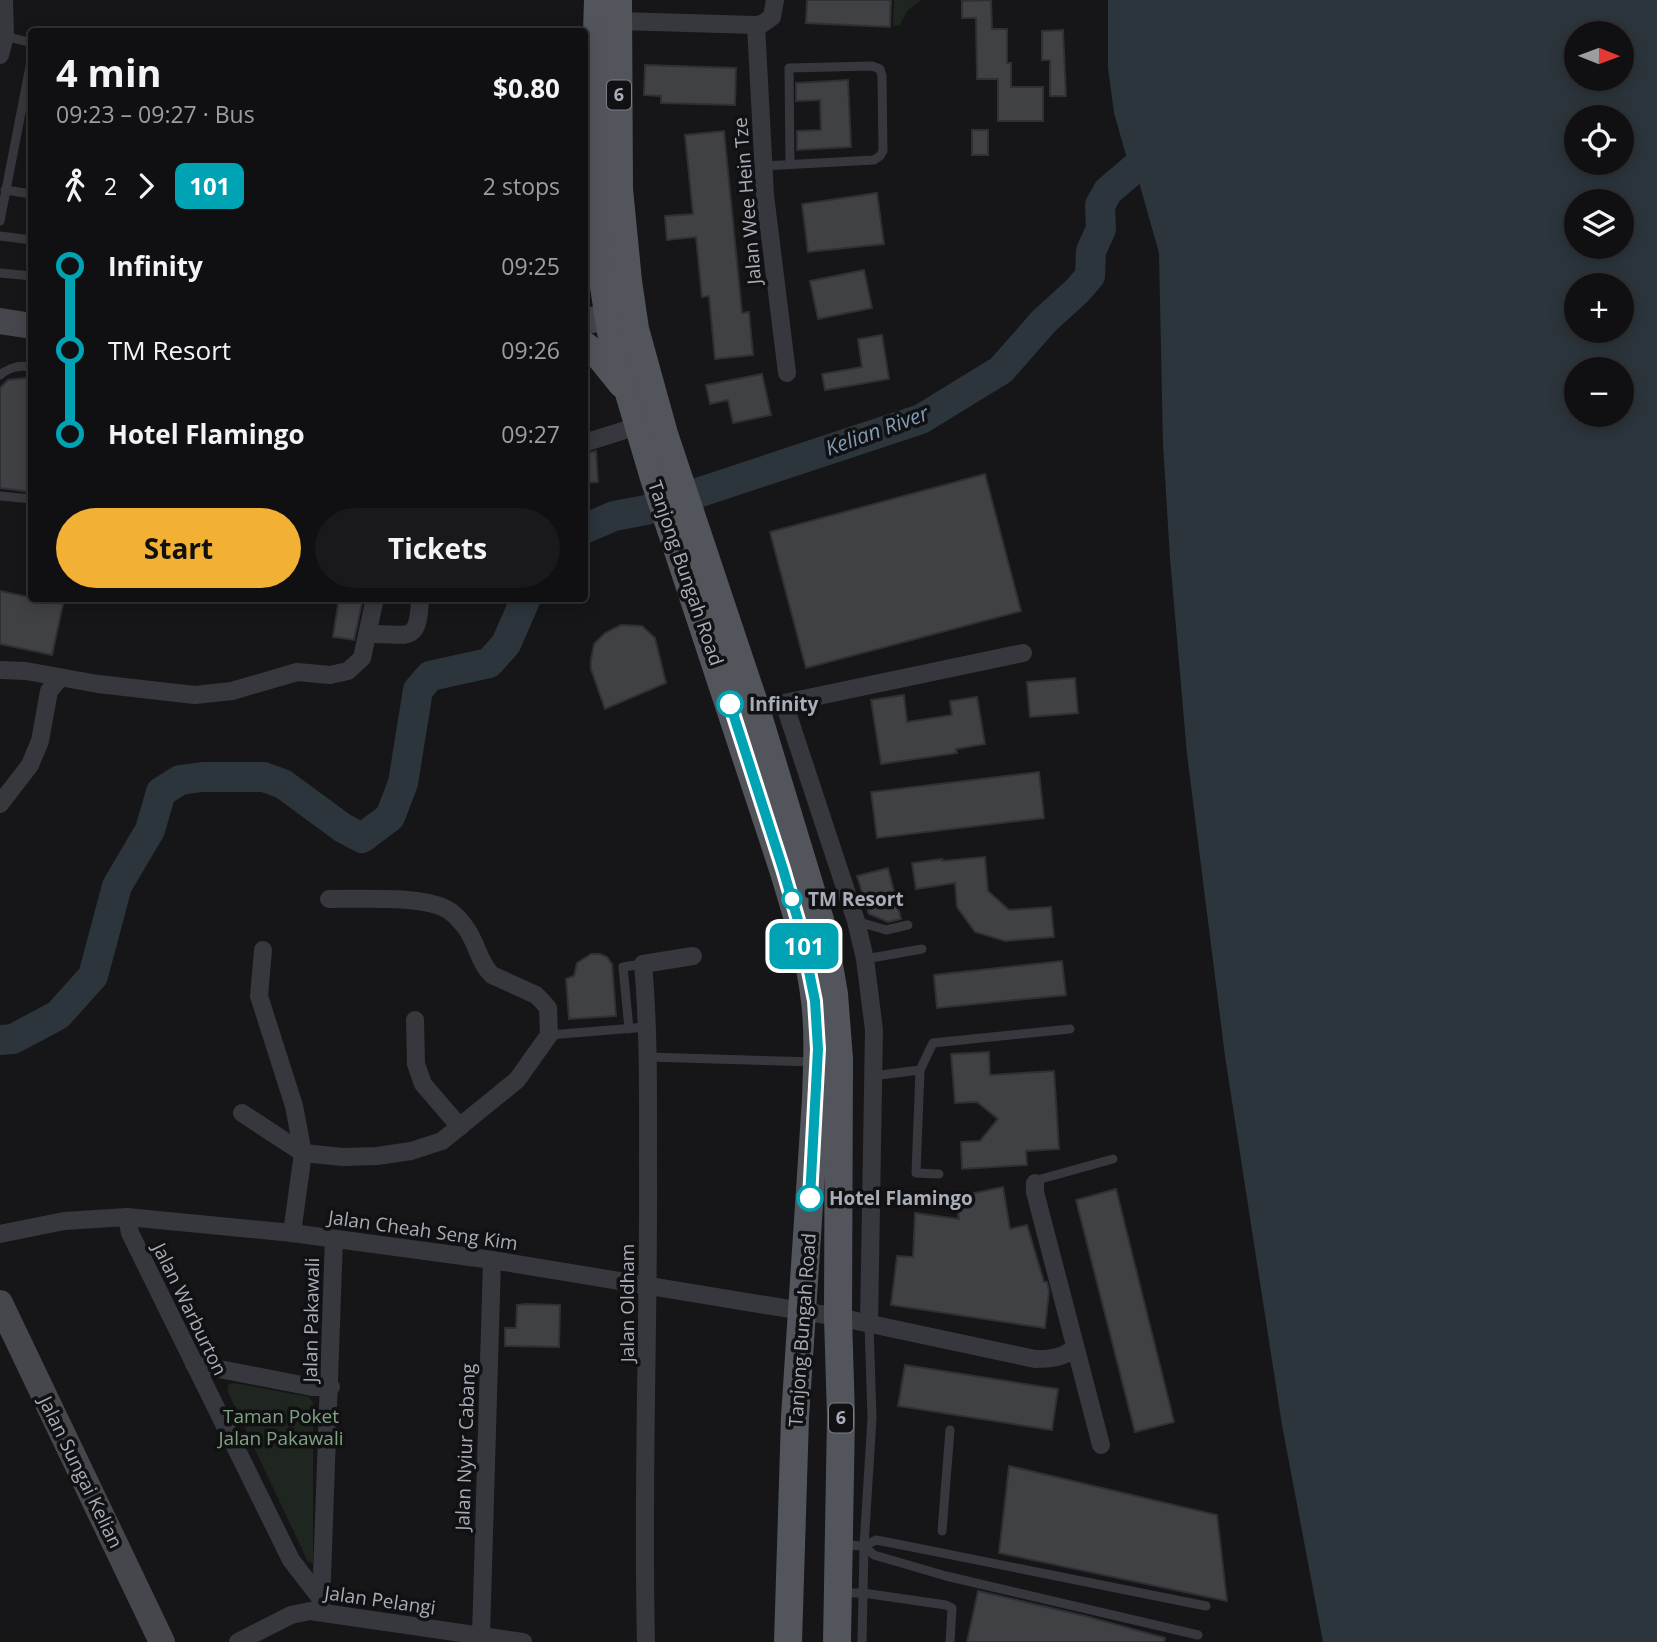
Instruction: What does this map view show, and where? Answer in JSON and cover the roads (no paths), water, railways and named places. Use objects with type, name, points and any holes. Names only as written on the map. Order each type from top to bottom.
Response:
[{"type":"main road","name":"Tanjong Bungah Road","points":[[598,0],[589,163],[598,248],[609,325],[638,426],[665,474]]},
{"type":"main road","name":"Tanjong Bungah Road","points":[[618,10],[619,189],[609,325],[682,525],[747,754],[800,927],[815,1001],[817,1062],[795,1417],[788,1642]]},
{"type":"main road","points":[[588,295],[598,248]]},
{"type":"main road","points":[[588,348],[601,358],[629,395]]},
{"type":"main road","name":"Tanjong Bungah Road","points":[[682,525],[815,849],[823,930],[835,994],[839,1059],[838,1317],[841,1417],[851,1546],[851,1593],[837,1642]]},
{"type":"street","points":[[0,55],[4,0]]},
{"type":"street","points":[[618,10],[755,25],[772,17],[775,0]]},
{"type":"street","name":"Jalan Wee Hein Tze","points":[[755,25],[765,195],[787,373]]},
{"type":"street","points":[[0,321],[28,325]]},
{"type":"street","points":[[0,334],[28,336]]},
{"type":"street","points":[[588,442],[638,426]]},
{"type":"street","points":[[0,670],[26,671],[59,678],[195,695],[232,691],[297,672],[330,675],[348,671],[362,658],[374,602]]},
{"type":"street","points":[[369,634],[409,635],[416,629],[419,602]]},
{"type":"street","points":[[756,709],[1023,653]]},
{"type":"street","points":[[0,804],[30,765],[40,741],[49,691],[59,678]]},
{"type":"street","points":[[784,703],[815,849],[856,921],[865,959],[874,1030],[869,1324]]},
{"type":"street","points":[[242,1113],[303,1153],[342,1157],[411,1151],[442,1141],[517,1080],[549,1035],[548,1008],[536,995],[492,975],[469,932],[457,916],[442,906],[410,901],[329,899]]},
{"type":"street","name":"Jalan Pakawali","points":[[263,950],[259,996],[294,1106],[303,1153],[292,1233]]},
{"type":"street","points":[[643,964],[693,956]]},
{"type":"street","name":"Jalan Oldham","points":[[643,964],[648,1056],[649,1286],[644,1559],[646,1642]]},
{"type":"street","points":[[415,1020],[416,1065],[423,1084],[460,1127]]},
{"type":"street","points":[[1035,1183],[1035,1192],[1101,1445]]},
{"type":"street","name":"Jalan Cheah Seng Kim","points":[[0,1234],[64,1221],[127,1217],[292,1233],[492,1260],[838,1317],[1035,1359],[1053,1359],[1075,1348]]},
{"type":"street","name":"Jalan Warburton","points":[[127,1217],[130,1233],[291,1560],[321,1606]]},
{"type":"street","name":"Jalan Pakawali","points":[[321,1606],[331,1387],[334,1239]]},
{"type":"street","name":"Jalan Nyiur Cabang","points":[[481,1635],[492,1260]]},
{"type":"street","name":"Jalan Sungai Kelian","points":[[0,1303],[162,1642]]},
{"type":"street","points":[[194,1364],[312,1387],[331,1387]]},
{"type":"street","name":"Jalan Pelangi","points":[[238,1642],[301,1611],[321,1606],[523,1642]]},
{"type":"lane","points":[[2,35],[28,42]]},
{"type":"lane","points":[[764,166],[874,160],[880,156],[883,150],[880,69],[872,66],[789,68],[790,164]]},
{"type":"lane","points":[[0,221],[28,76]]},
{"type":"lane","points":[[5,190],[28,193]]},
{"type":"lane","points":[[0,236],[28,240]]},
{"type":"lane","points":[[0,273],[28,276]]},
{"type":"lane","points":[[0,375],[7,369],[28,367]]},
{"type":"lane","points":[[0,496],[28,499]]},
{"type":"lane","points":[[856,921],[887,930],[908,925]]},
{"type":"lane","points":[[865,959],[922,950]]},
{"type":"lane","points":[[629,1029],[623,967],[643,964]]},
{"type":"lane","points":[[549,1035],[647,1027]]},
{"type":"lane","points":[[939,1174],[916,1173],[920,1070],[933,1043],[1070,1030]]},
{"type":"lane","points":[[648,1056],[817,1062]]},
{"type":"lane","points":[[873,1076],[920,1070]]},
{"type":"lane","points":[[1035,1183],[1112,1159]]},
{"type":"lane","points":[[851,1546],[872,1418],[869,1324]]},
{"type":"lane","points":[[942,1531],[950,1430]]},
{"type":"lane","points":[[851,1546],[876,1541],[897,1544],[1206,1606]]},
{"type":"lane","points":[[851,1546],[946,1576],[1198,1635]]},
{"type":"lane","points":[[862,1642],[851,1593],[946,1605],[952,1608],[950,1642]]},
{"type":"waterway","name":"Kelian River","points":[[588,527],[614,516],[646,510],[921,419],[1001,370],[1044,321],[1090,276],[1091,251],[1101,229],[1100,205],[1108,191],[1135,168]]},
{"type":"waterway","name":"Kelian River","points":[[0,1040],[13,1039],[58,1015],[93,976],[117,886],[150,830],[161,792],[180,780],[202,777],[264,777],[283,784],[343,828],[362,838],[390,817],[403,783],[418,690],[430,676],[489,663],[506,644],[524,602]]},
{"type":"place","name":"Infinity","points":[[730,704]]},
{"type":"place","name":"TM Resort","points":[[792,899]]},
{"type":"place","name":"Hotel Flamingo","points":[[810,1198]]},
{"type":"park label","name":"Taman Poket Jalan Pakawali","points":[[281,1427]]}]
